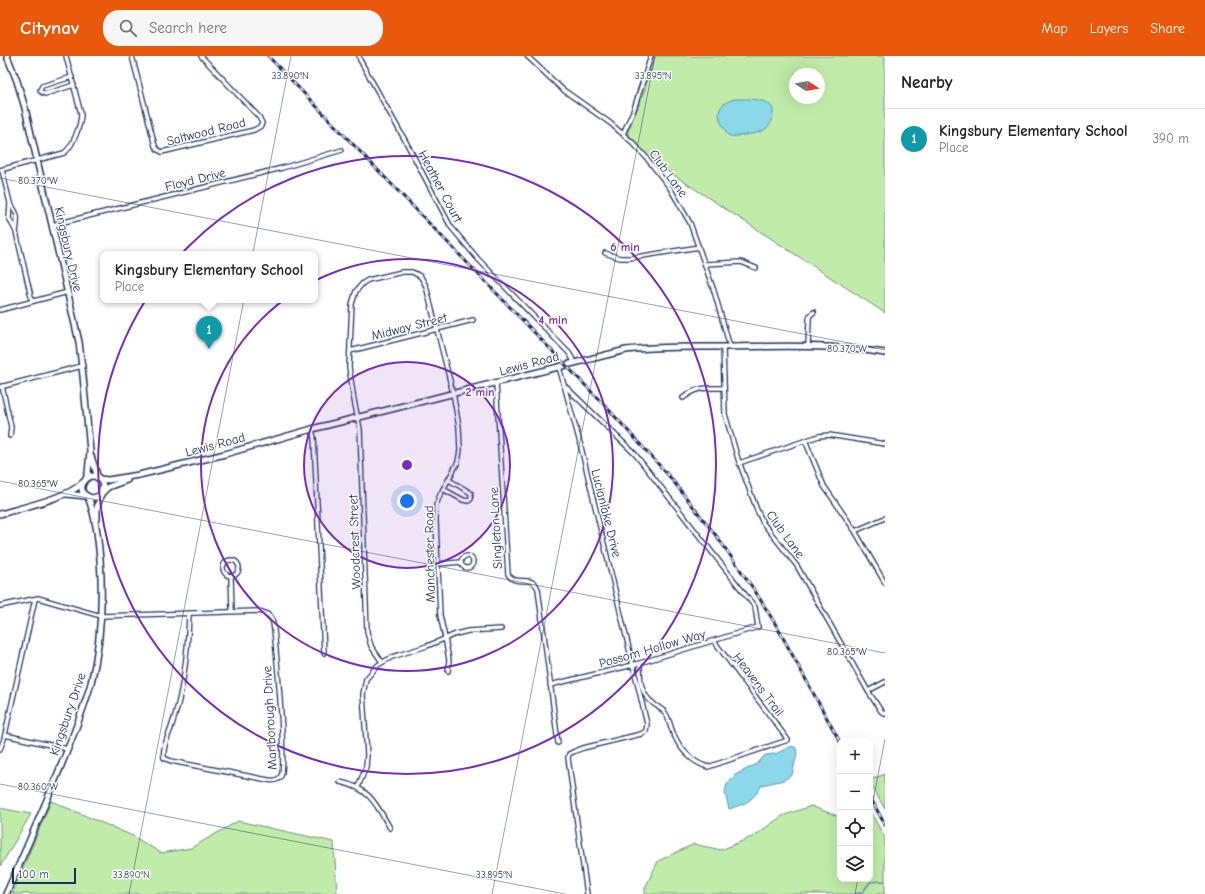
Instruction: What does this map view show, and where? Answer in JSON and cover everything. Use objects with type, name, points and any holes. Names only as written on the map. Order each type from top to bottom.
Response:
[{"type":"street","name":"Kingsbury Drive","points":[[6,894],[77,729],[91,683],[101,616],[101,586],[96,530],[92,508],[88,497],[82,489],[88,473],[90,452],[82,366],[76,326],[23,100],[7,56]]},
{"type":"street","points":[[16,232],[18,218],[16,211],[10,203],[1,170],[64,153],[70,146],[81,118],[66,56]]},
{"type":"street","name":"Saltwood Road","points":[[132,56],[155,146],[162,152],[254,130],[261,126],[262,123],[259,117],[201,56]]},
{"type":"street","name":"Heather Court","points":[[359,56],[451,227],[478,259],[569,354],[575,363]]},
{"type":"street","name":"Club Lane","points":[[527,56],[562,89],[623,134],[645,156],[670,188],[684,212],[699,247],[730,347]]},
{"type":"street","points":[[623,134],[634,109],[651,56]]},
{"type":"street","points":[[72,77],[42,86],[40,90],[45,94],[74,85]]},
{"type":"street","name":"Floyd Drive","points":[[52,225],[282,168],[342,150]]},
{"type":"street","points":[[10,203],[8,218],[16,232],[32,301]]},
{"type":"street","points":[[605,253],[620,258],[630,258],[699,247]]},
{"type":"street","points":[[705,264],[741,262],[756,268]]},
{"type":"street","name":"Woodcrest Street","points":[[382,662],[371,646],[368,632],[361,459],[358,417],[350,377],[350,351],[354,296],[359,287],[368,280],[402,272],[412,272],[421,277],[426,286],[437,329]]},
{"type":"street","points":[[0,310],[68,292]]},
{"type":"street","points":[[808,346],[808,319],[814,312]]},
{"type":"street","name":"Midway Street","points":[[350,351],[473,320]]},
{"type":"street","name":"Manchester Road","points":[[437,329],[458,415],[460,450],[456,467],[443,489],[436,505],[440,615],[449,660],[448,671]]},
{"type":"street","name":"Lewis Road","points":[[99,478],[108,480],[139,475],[225,454],[358,417],[626,350],[644,348],[808,346],[850,348],[885,353]]},
{"type":"street","name":"Club Lane","points":[[723,347],[725,414],[739,463],[760,516],[797,566],[868,691],[881,711],[885,714]]},
{"type":"street","points":[[10,436],[11,427],[1,386],[82,366]]},
{"type":"street","name":"Lucianlake Drive","points":[[559,367],[580,443],[647,724],[646,731],[641,734],[575,750],[569,754],[568,758],[587,894]]},
{"type":"street","name":"Singleton Lane","points":[[496,383],[508,574],[514,580],[532,581],[537,585],[558,743]]},
{"type":"street","name":"Possom Hollow Way","points":[[550,685],[633,665],[758,627],[755,607],[635,454],[565,386]]},
{"type":"street","points":[[683,398],[695,389],[724,388]]},
{"type":"street","points":[[312,429],[314,438],[324,653]]},
{"type":"street","points":[[739,463],[820,436],[829,435],[885,444]]},
{"type":"street","points":[[805,440],[824,486],[855,532],[885,583]]},
{"type":"street","name":"Kingsbury Drive","points":[[90,452],[99,478],[104,485],[97,508],[96,530]]},
{"type":"street","name":"Lewis Road","points":[[101,494],[108,487],[139,475]]},
{"type":"street","points":[[0,514],[65,494],[93,476],[99,478]]},
{"type":"street","points":[[443,489],[466,501],[471,499],[470,493],[449,480]]},
{"type":"street","points":[[65,494],[95,498],[101,494]]},
{"type":"street","points":[[855,532],[885,518]]},
{"type":"street","points":[[231,560],[237,563],[239,569],[231,576],[226,574],[223,568],[225,562],[231,560]]},
{"type":"street","points":[[438,564],[461,562]]},
{"type":"street","points":[[231,576],[232,612]]},
{"type":"street","points":[[0,606],[35,599],[5,735],[0,749]]},
{"type":"street","name":"Marlborough Drive","points":[[35,599],[44,599],[101,616],[189,613],[232,612],[262,612],[268,614],[273,619],[283,769],[281,776],[274,781],[171,761],[164,758],[164,749],[180,702],[184,680],[189,613]]},
{"type":"street","points":[[358,787],[366,761],[363,694],[365,683],[369,675],[382,662],[392,657],[432,644],[445,638],[468,631],[501,629]]},
{"type":"street","name":"Heavens Trail","points":[[640,663],[640,678],[644,695],[664,711],[679,745],[694,761],[708,768],[788,740],[714,641]]},
{"type":"street","points":[[868,691],[885,682]]},
{"type":"street","points":[[5,735],[68,749]]},
{"type":"street","points":[[340,782],[358,787],[371,797],[390,828]]},
{"type":"green space","points":[[655,56],[885,56],[885,313],[652,161],[627,133],[641,100]]},
{"type":"green space","points":[[885,774],[885,809],[873,788],[873,779]]},
{"type":"green space","points":[[51,801],[133,836],[161,853],[191,848],[238,821],[334,842],[337,894],[12,894]]},
{"type":"green space","points":[[811,806],[837,816],[837,882],[873,882],[873,816],[885,838],[885,894],[645,894],[645,888],[658,861],[694,844],[721,850],[754,836],[782,816]]},
{"type":"green space","points":[[0,808],[31,814],[0,867]]},
{"type":"water","points":[[735,99],[757,100],[769,104],[772,107],[773,112],[770,125],[760,132],[746,135],[728,135],[719,113],[723,105]]},
{"type":"water","points":[[792,746],[796,748],[797,754],[792,775],[784,780],[762,785],[755,795],[748,801],[729,809],[725,793],[727,783],[735,775],[757,764],[765,755],[775,754]]},
{"type":"waterway","points":[[855,894],[863,892],[870,882],[885,881]]},
{"type":"railway","points":[[268,56],[610,411],[669,476],[718,538],[755,591],[776,625],[838,738]]},
{"type":"railway","points":[[873,803],[885,825]]},
{"type":"place","name":"Kingsbury Elementary School","points":[[209,349]]}]
